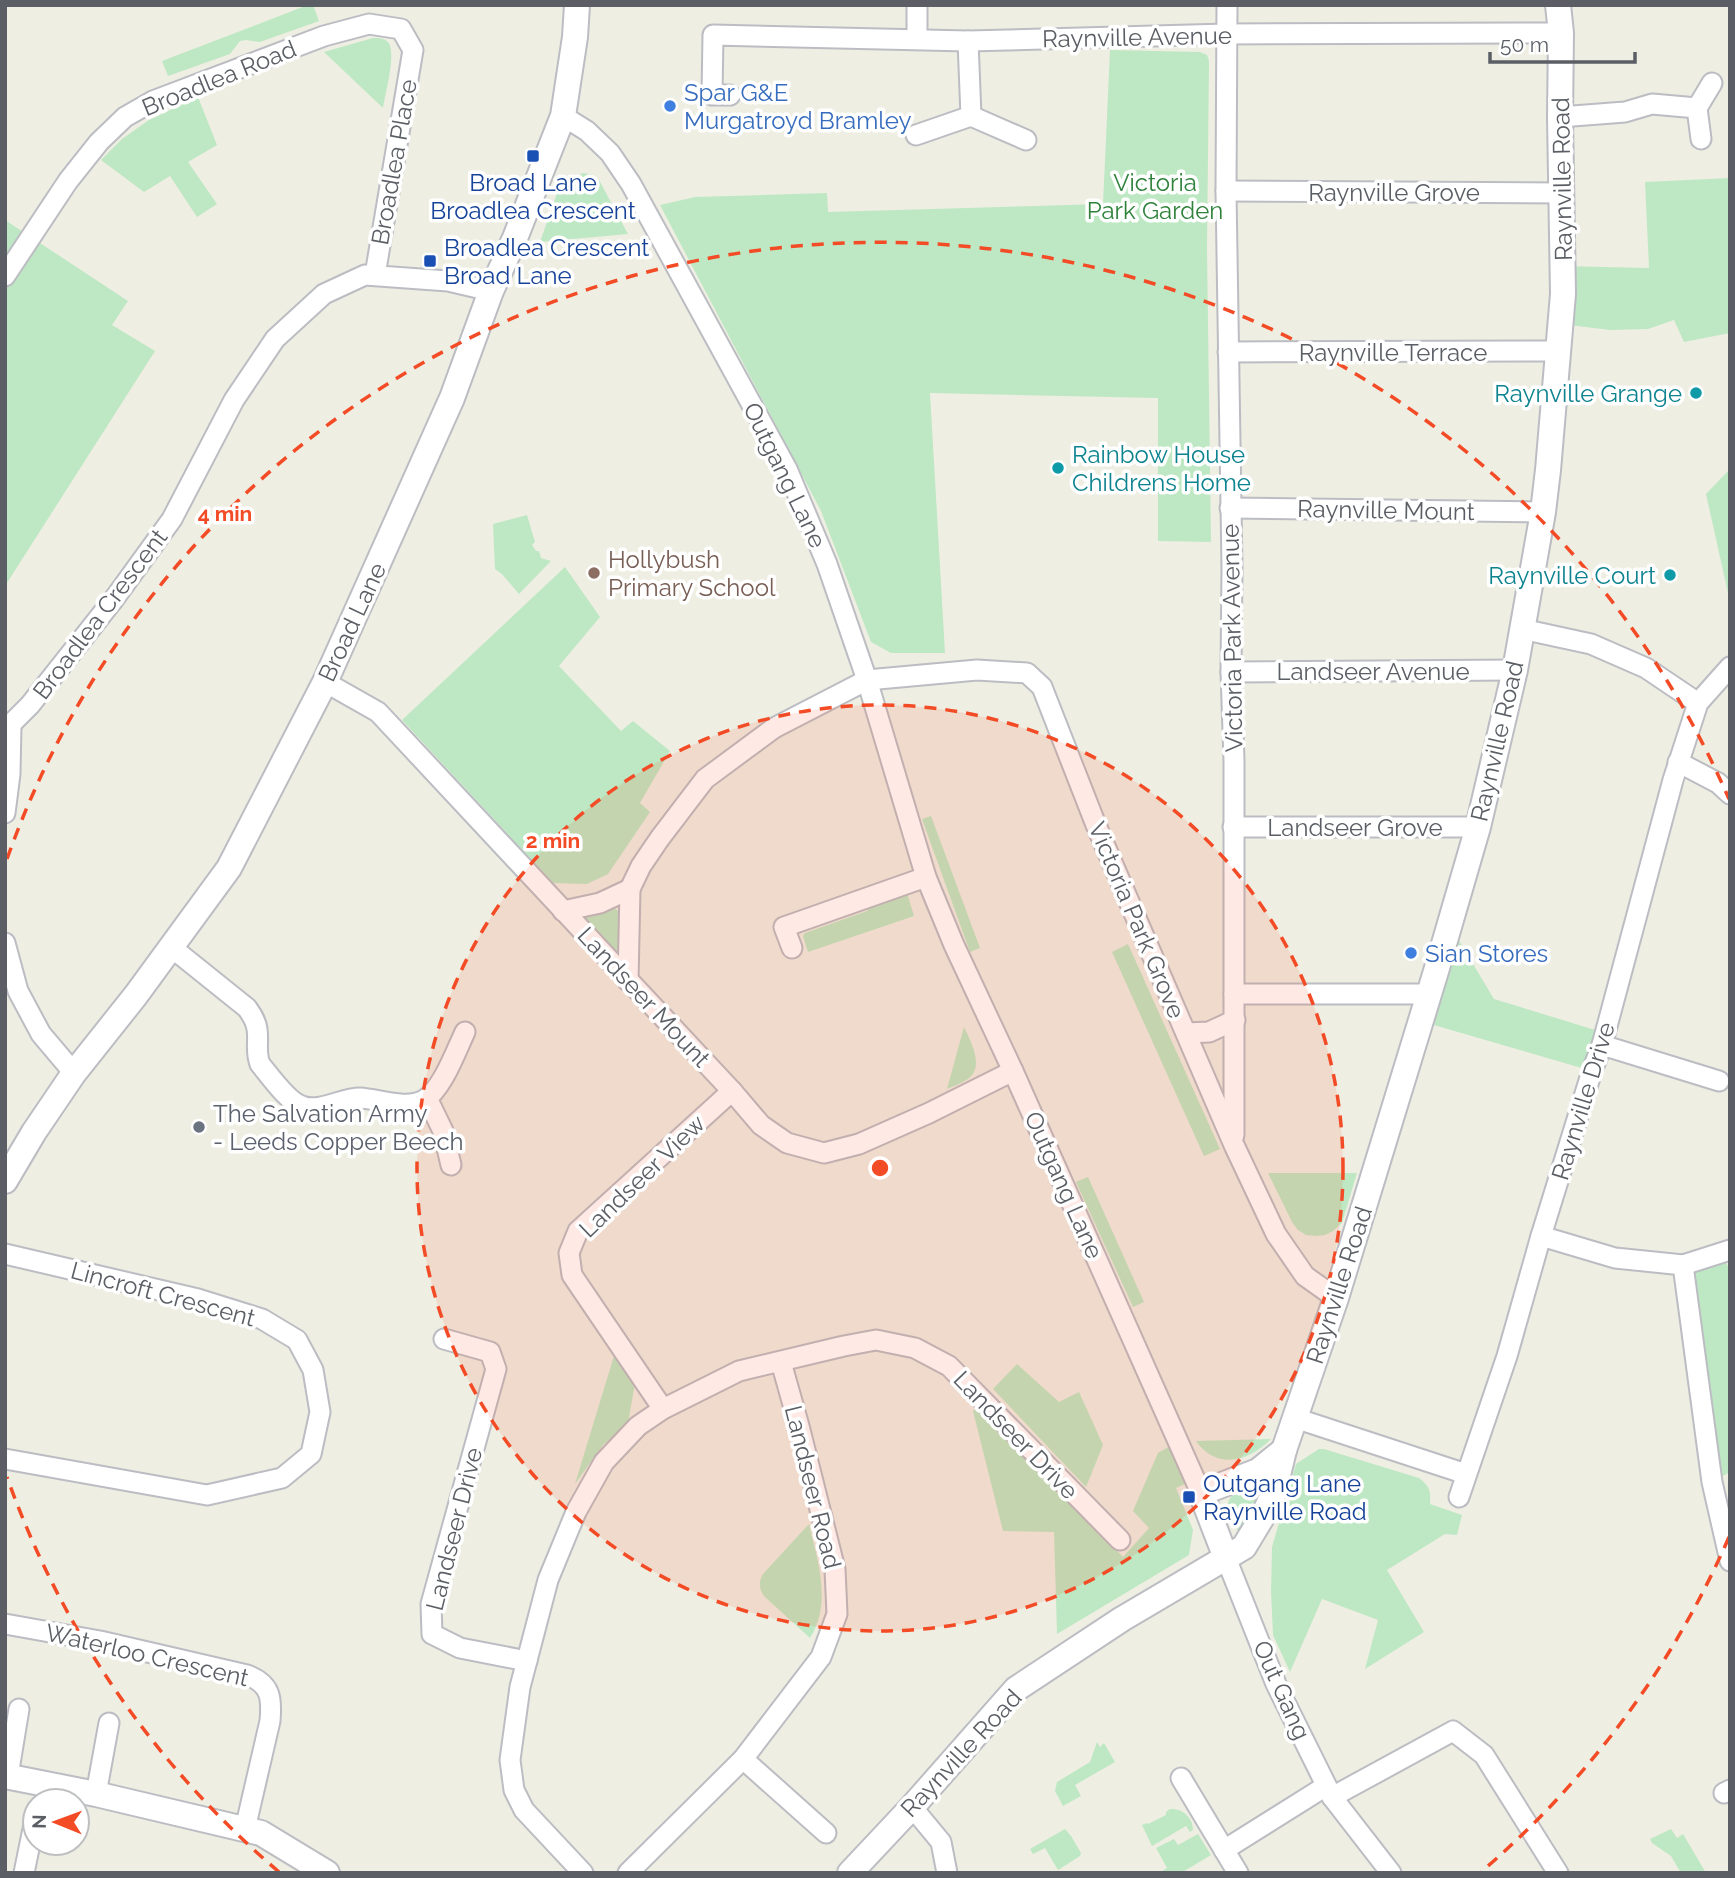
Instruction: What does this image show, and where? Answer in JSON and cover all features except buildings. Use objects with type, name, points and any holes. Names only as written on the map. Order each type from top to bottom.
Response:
[{"type":"street","name":"Broad Lane","points":[[5,1181],[74,1073],[229,868],[325,682],[452,398],[491,291],[563,116],[577,5]]},
{"type":"street","points":[[917,5],[917,38]]},
{"type":"street","name":"Victoria Park Avenue","points":[[1227,5],[1226,191],[1232,568],[1234,1145]]},
{"type":"street","name":"Raynville Road","points":[[850,1873],[1016,1689],[1122,1619],[1244,1547],[1274,1492],[1284,1450],[1336,1298],[1478,827],[1515,670],[1543,512],[1563,294],[1561,33],[1558,5]]},
{"type":"street","name":"Broadlea Road","points":[[5,276],[68,181],[99,142],[125,117],[153,101],[324,36],[369,24],[401,29],[413,50]]},
{"type":"street","name":"Raynville Avenue","points":[[730,95],[712,95],[713,35],[968,41],[1227,34],[1561,33]]},
{"type":"street","points":[[968,41],[971,116]]},
{"type":"street","name":"Broadlea Place","points":[[375,275],[413,50]]},
{"type":"street","points":[[1701,139],[1697,108],[1712,83]]},
{"type":"street","points":[[1560,117],[1625,112],[1653,104],[1697,108]]},
{"type":"street","name":"Outgang Lane","points":[[563,116],[587,131],[610,153],[631,184],[787,469],[827,564],[867,680],[926,877],[954,945],[1201,1493]]},
{"type":"street","points":[[916,135],[971,116],[1026,140]]},
{"type":"street","name":"Raynville Grove","points":[[1226,191],[1562,193]]},
{"type":"street","name":"Broadlea Crescent","points":[[5,813],[10,774],[8,728],[30,705],[114,599],[172,519],[234,400],[275,338],[324,294],[365,275],[448,281],[491,291]]},
{"type":"street","name":"Raynville Terrace","points":[[1228,352],[1558,351]]},
{"type":"street","name":"Raynville Mount","points":[[1230,509],[1543,512]]},
{"type":"street","points":[[1522,629],[1591,644],[1646,668],[1698,704],[1730,667]]},
{"type":"street","name":"Victoria Park Grove","points":[[867,680],[977,670],[1027,673],[1042,687],[1096,825],[1234,1145],[1276,1234],[1305,1276],[1336,1298]]},
{"type":"street","name":"Landseer Avenue","points":[[1231,672],[1515,670]]},
{"type":"street","points":[[628,981],[630,889],[641,866],[660,838],[705,779],[774,729],[867,680]]},
{"type":"street","name":"Landseer Mount","points":[[325,682],[378,712],[761,1125],[787,1143],[824,1153],[859,1144],[1013,1071]]},
{"type":"street","name":"Raynville Drive","points":[[1459,1497],[1507,1356],[1541,1236],[1602,1045],[1678,762],[1698,704]]},
{"type":"street","points":[[1678,762],[1718,783],[1730,794]]},
{"type":"street","name":"Landseer Grove","points":[[1233,827],[1478,827]]},
{"type":"street","points":[[792,948],[784,927],[926,877]]},
{"type":"street","points":[[563,911],[600,904],[630,889]]},
{"type":"street","points":[[5,943],[18,991],[41,1034],[74,1073]]},
{"type":"street","points":[[171,947],[247,1007],[257,1030],[257,1057],[260,1064],[297,1104],[309,1108],[358,1098],[406,1104],[421,1102],[432,1094],[442,1079],[466,1032]]},
{"type":"street","points":[[1234,994],[1429,994]]},
{"type":"street","points":[[1186,1033],[1209,1032],[1234,1020]]},
{"type":"street","points":[[1602,1045],[1719,1081]]},
{"type":"street","name":"Landseer View","points":[[663,1409],[572,1275],[569,1253],[578,1231],[732,1091]]},
{"type":"street","points":[[427,1098],[443,1131],[451,1165]]},
{"type":"street","points":[[1541,1236],[1615,1258],[1684,1265],[1730,1250]]},
{"type":"street","name":"Lincroft Crescent","points":[[5,1254],[198,1299],[262,1319],[298,1339],[313,1370],[320,1412],[311,1454],[282,1478],[207,1495],[5,1459]]},
{"type":"street","points":[[1684,1265],[1712,1482],[1730,1561]]},
{"type":"street","name":"Landseer Drive","points":[[444,1339],[490,1352],[496,1369],[431,1604],[432,1634],[460,1648],[527,1661]]},
{"type":"street","name":"Landseer Drive","points":[[583,1873],[524,1810],[514,1790],[510,1760],[520,1687],[548,1580],[576,1511],[604,1462],[638,1426],[663,1409],[739,1371],[876,1340],[915,1348],[949,1366],[1120,1540]]},
{"type":"street","name":"Landseer Road","points":[[628,1873],[743,1759],[821,1657],[837,1614],[835,1569],[780,1362]]},
{"type":"street","points":[[1295,1418],[1466,1474]]},
{"type":"street","points":[[1201,1493],[1258,1471],[1284,1450]]},
{"type":"street","name":"Out Gang","points":[[1201,1493],[1276,1684],[1329,1791],[1391,1873]]},
{"type":"street","name":"Waterloo Crescent","points":[[5,1624],[247,1675],[265,1685],[270,1694],[270,1721],[245,1829]]},
{"type":"street","points":[[19,1709],[6,1776],[30,1787]]},
{"type":"street","points":[[96,1794],[109,1723]]},
{"type":"street","points":[[1224,1850],[1329,1791],[1453,1731],[1484,1755],[1558,1873]]},
{"type":"street","points":[[743,1759],[826,1833]]},
{"type":"street","points":[[1181,1778],[1237,1873]]},
{"type":"street","points":[[91,1794],[261,1833],[327,1873]]},
{"type":"street","points":[[912,1807],[941,1842],[947,1873]]},
{"type":"green space","points":[[313,5],[319,21],[260,42],[240,41],[230,54],[168,76],[162,61]]},
{"type":"green space","points":[[373,38],[385,40],[390,47],[391,64],[383,108],[324,52]]},
{"type":"green space","name":"Victoria Park Garden","points":[[1110,50],[1200,52],[1207,55],[1209,61],[1207,249],[1211,542],[1158,541],[1158,398],[930,393],[945,653],[891,653],[871,642],[821,511],[660,205],[695,197],[827,193],[828,212],[1103,204]]},
{"type":"green space","points":[[198,97],[217,145],[188,162],[217,204],[197,217],[170,176],[144,192],[101,160],[122,139],[149,120]]},
{"type":"green space","points":[[583,173],[594,175],[599,180],[628,234],[540,242],[560,185]]},
{"type":"green space","points":[[1730,178],[1730,333],[1684,342],[1674,320],[1648,329],[1610,330],[1561,324],[1563,266],[1649,268],[1645,182]]},
{"type":"green space","points":[[5,220],[128,301],[112,325],[155,351],[5,586]]},
{"type":"green space","points":[[1730,469],[1730,602],[1706,494]]},
{"type":"green space","points":[[527,515],[535,542],[532,545],[539,551],[541,558],[551,561],[519,594],[495,569],[493,524]]},
{"type":"green space","points":[[565,567],[600,617],[559,666],[621,731],[633,721],[670,751],[640,803],[650,812],[608,874],[587,884],[553,883],[402,720]]},
{"type":"green space","points":[[931,816],[980,948],[970,952],[922,819]]},
{"type":"green space","points":[[907,893],[914,916],[808,952],[803,936],[805,933],[867,911],[871,905]]},
{"type":"green space","points":[[613,908],[619,911],[620,950],[617,954],[583,919],[586,915]]},
{"type":"green space","points":[[1449,924],[1494,999],[1605,1033],[1592,1071],[1420,1021]]},
{"type":"green space","points":[[1128,944],[1220,1149],[1204,1156],[1112,952]]},
{"type":"green space","points":[[964,1027],[975,1054],[976,1068],[968,1079],[947,1089]]},
{"type":"green space","points":[[1268,1173],[1357,1173],[1342,1223],[1325,1235],[1306,1235],[1298,1230]]},
{"type":"green space","points":[[1088,1177],[1144,1302],[1133,1307],[1076,1182]]},
{"type":"green space","points":[[1722,1253],[1730,1271],[1730,1472],[1712,1482],[1683,1265]]},
{"type":"green space","points":[[614,1356],[635,1383],[628,1423],[603,1445],[575,1484]]},
{"type":"green space","points":[[1017,1364],[1059,1402],[1079,1392],[1103,1445],[1086,1487],[993,1389]]},
{"type":"green space","points":[[978,1406],[1123,1557],[1149,1528],[1133,1511],[1158,1453],[1170,1446],[1187,1483],[1176,1488],[1193,1530],[1189,1555],[1057,1634],[1054,1532],[1003,1531],[973,1411]]},
{"type":"green space","points":[[1271,1439],[1253,1453],[1233,1460],[1213,1456],[1196,1441]]},
{"type":"green space","points":[[1319,1449],[1419,1478],[1429,1490],[1430,1504],[1462,1515],[1457,1535],[1445,1534],[1387,1570],[1424,1632],[1365,1669],[1378,1620],[1322,1599],[1290,1672],[1273,1635],[1272,1547],[1296,1464]]},
{"type":"green space","points":[[1255,1483],[1261,1489],[1261,1495],[1241,1530],[1238,1530],[1230,1517],[1228,1502],[1236,1492]]},
{"type":"green space","points":[[809,1524],[819,1568],[822,1597],[817,1625],[810,1638],[765,1597],[760,1586],[763,1574]]},
{"type":"green space","points":[[1097,1742],[1100,1747],[1104,1743],[1115,1762],[1075,1785],[1081,1796],[1063,1806],[1055,1791],[1057,1782],[1090,1762]]},
{"type":"green space","points":[[1170,1809],[1186,1814],[1193,1830],[1190,1832],[1186,1826],[1152,1846],[1142,1825],[1166,1815]]},
{"type":"green space","points":[[1065,1829],[1081,1853],[1058,1870],[1045,1848],[1033,1854],[1030,1849]]},
{"type":"green space","points":[[1671,1829],[1677,1838],[1683,1834],[1706,1873],[1681,1873],[1671,1856],[1652,1843],[1650,1839]]},
{"type":"green space","points":[[1198,1834],[1211,1855],[1181,1873],[1159,1873],[1167,1868],[1156,1848],[1174,1839],[1178,1845]]},
{"type":"place","name":"Spar G&E Murgatroyd Bramley","points":[[670,106]]},
{"type":"place","name":"Broad Lane Broadlea Crescent","points":[[533,156]]},
{"type":"place","name":"Broadlea Crescent Broad Lane","points":[[430,261]]},
{"type":"place","name":"Raynville Grange","points":[[1696,393]]},
{"type":"place","name":"Rainbow House Childrens Home","points":[[1058,468]]},
{"type":"place","name":"Hollybush Primary School","points":[[594,573]]},
{"type":"place","name":"Raynville Court","points":[[1670,575]]},
{"type":"place","name":"Sian Stores","points":[[1411,953]]},
{"type":"place","name":"The Salvation Army - Leeds Copper Beech","points":[[199,1127]]},
{"type":"place","name":"Outgang Lane Raynville Road","points":[[1189,1497]]}]
